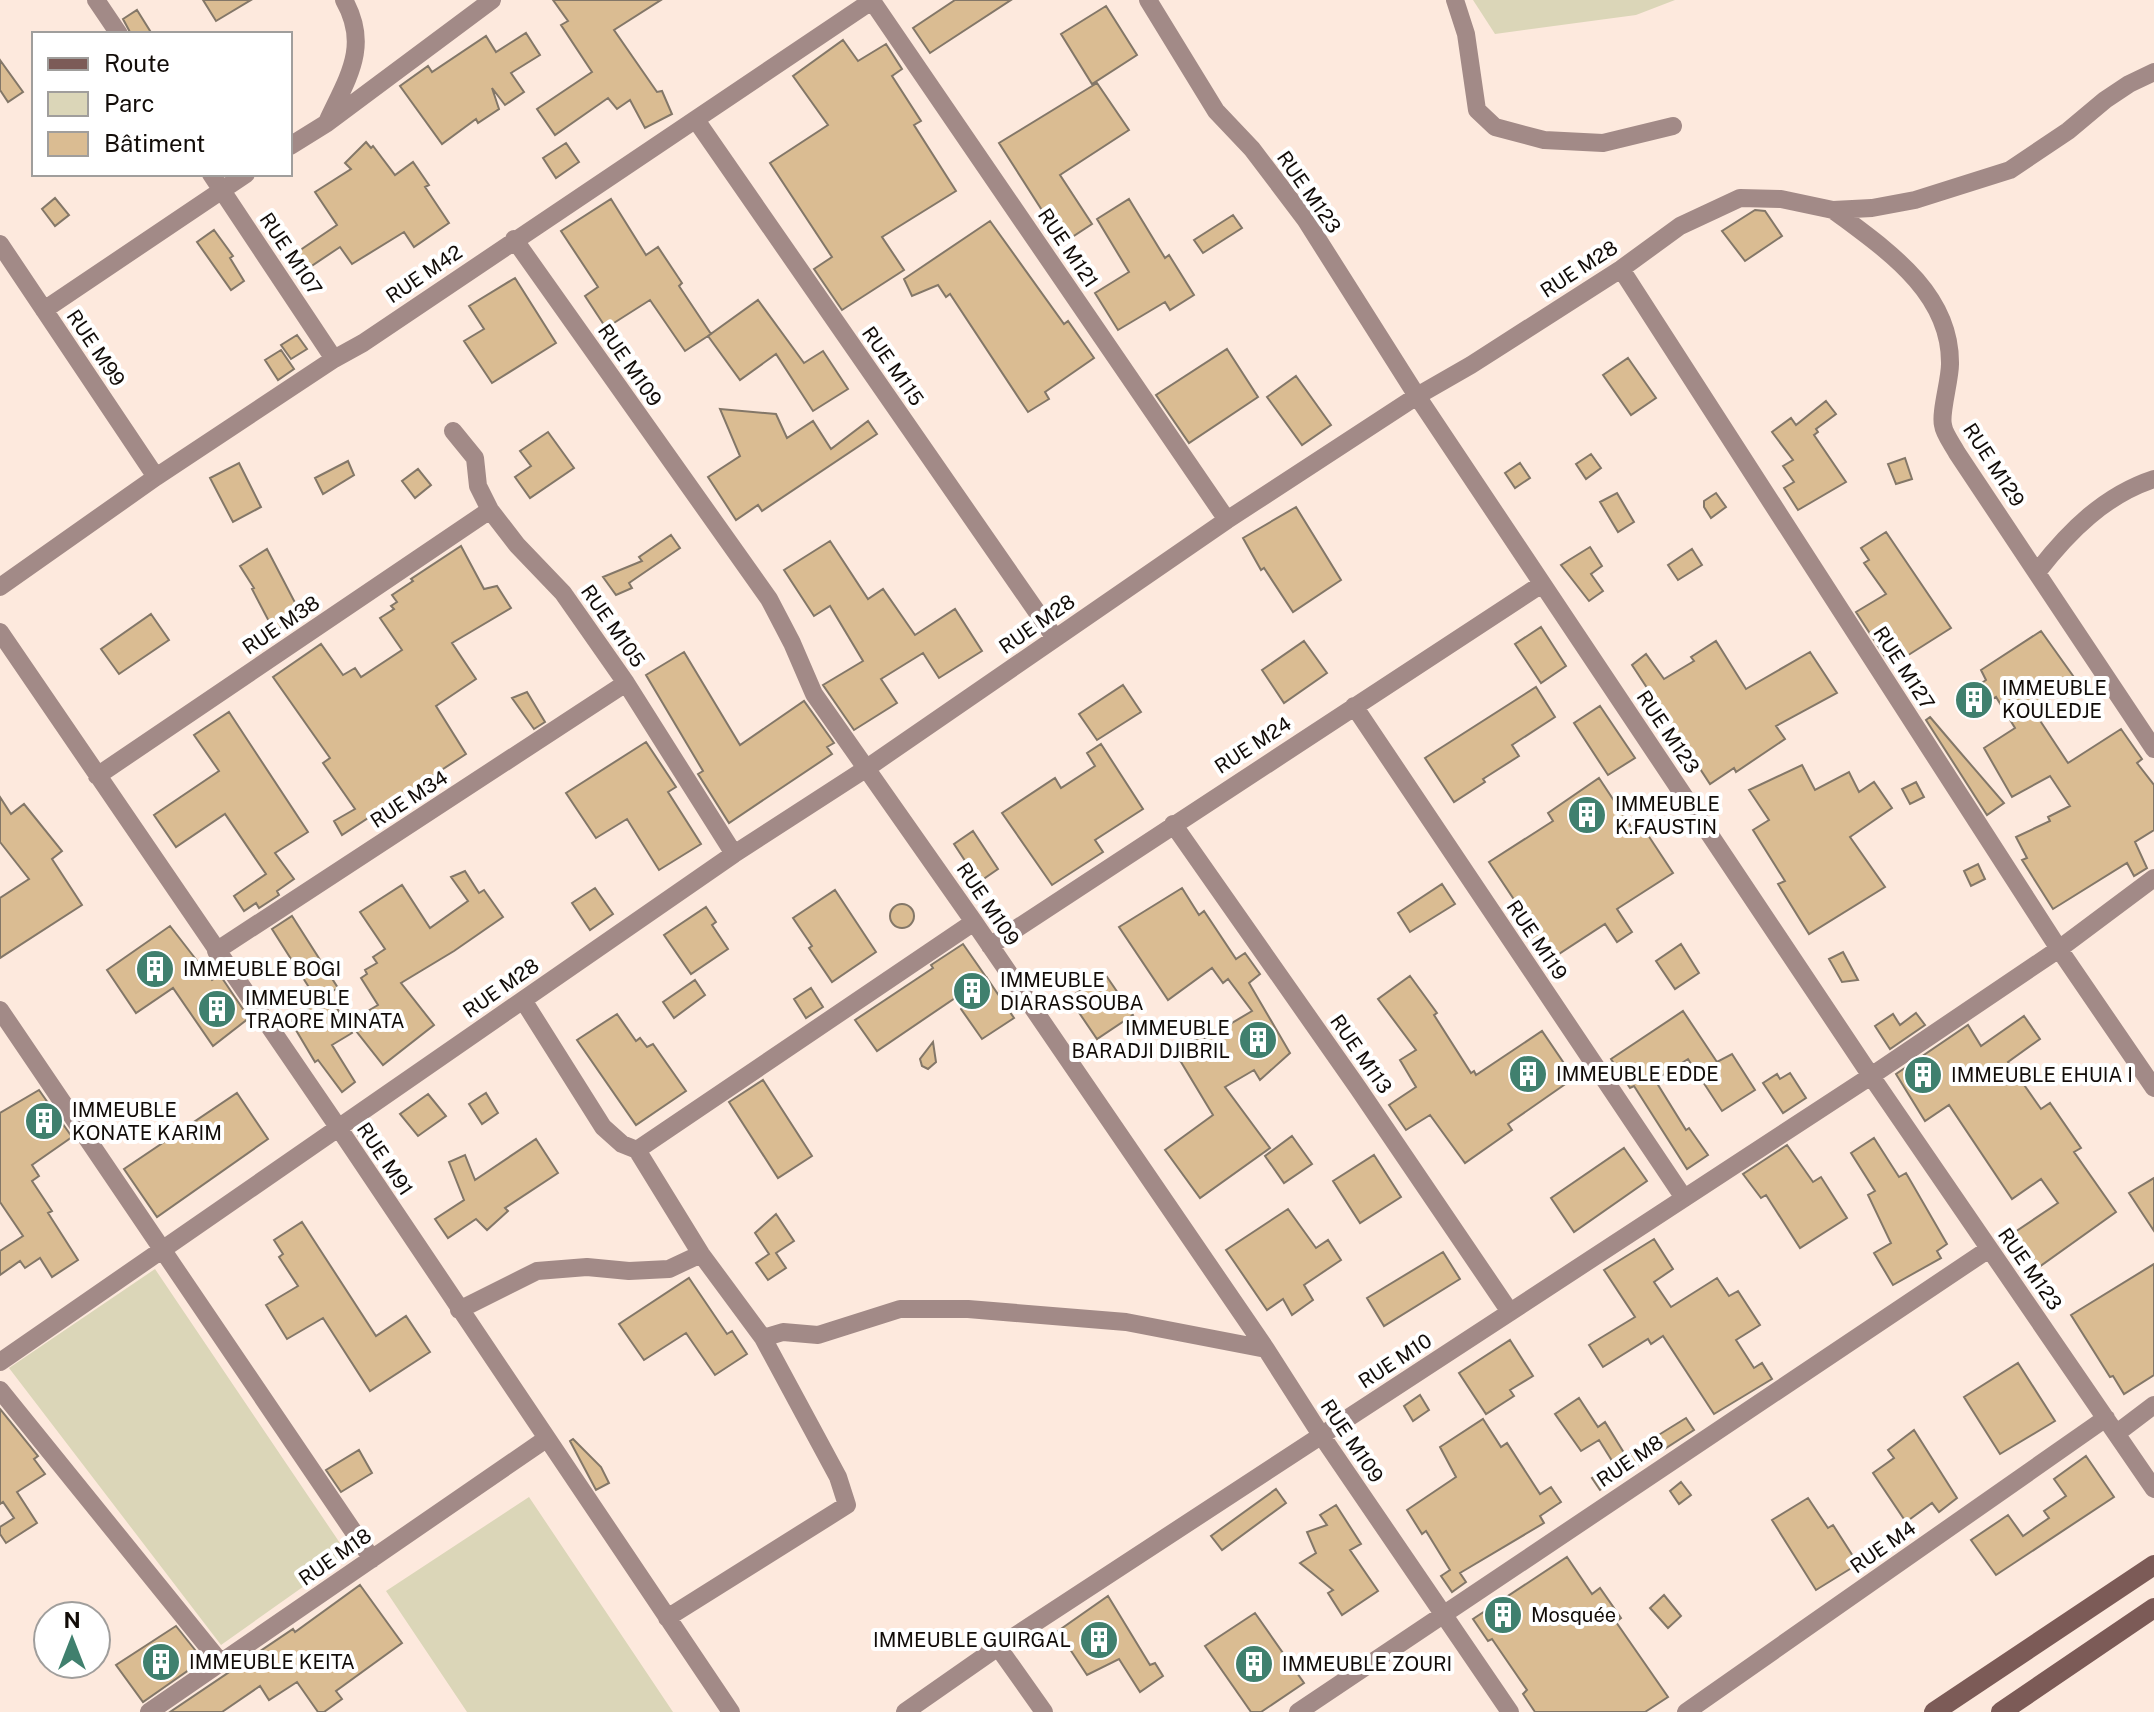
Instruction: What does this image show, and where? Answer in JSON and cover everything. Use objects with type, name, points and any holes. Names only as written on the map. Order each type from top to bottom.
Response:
[{"type":"main road","points":[[1934,1712],[2154,1565]]},
{"type":"main road","points":[[2001,1712],[2154,1608]]},
{"type":"street","points":[[96,0],[118,32]]},
{"type":"street","points":[[327,123],[351,71],[358,34],[344,0]]},
{"type":"street","points":[[292,145],[327,123],[492,0]]},
{"type":"street","name":"RUE M42","points":[[0,587],[156,477],[363,343],[872,0]]},
{"type":"street","name":"RUE M121","points":[[872,0],[1227,520]]},
{"type":"street","name":"RUE M123","points":[[1148,0],[1216,111],[1252,149],[1305,219],[1417,396],[1542,584],[1871,1076],[2154,1489]]},
{"type":"street","points":[[1455,0],[1466,34],[1477,110],[1495,127],[1544,140],[1603,143],[1673,126]]},
{"type":"street","name":"RUE M28","points":[[0,1362],[734,854],[867,768],[1227,520],[1417,396],[1621,269],[1680,226],[1740,198],[1781,199],[1833,210],[1872,208],[1915,200],[2010,170],[2068,131],[2105,100],[2154,72]]},
{"type":"street","name":"RUE M115","points":[[696,120],[1055,638]]},
{"type":"street","points":[[44,310],[216,182],[238,176]]},
{"type":"street","name":"RUE M107","points":[[216,182],[334,359]]},
{"type":"street","name":"RUE M129","points":[[1833,210],[1893,255],[1929,296],[1946,325],[1950,364],[1942,425],[1957,453],[2154,749]]},
{"type":"street","name":"RUE M109","points":[[514,239],[769,599],[814,694],[1266,1349],[1510,1712]]},
{"type":"street","name":"RUE M99","points":[[0,244],[156,477]]},
{"type":"street","name":"RUE M127","points":[[1621,269],[2059,949],[2154,1088]]},
{"type":"street","name":"RUE M105","points":[[453,431],[475,458],[478,486],[490,510],[517,545],[563,593],[626,683],[734,854]]},
{"type":"street","points":[[2038,571],[2059,544],[2088,516],[2117,496],[2154,479]]},
{"type":"street","name":"RUE M38","points":[[97,776],[490,510]]},
{"type":"street","name":"RUE M24","points":[[990,946],[1542,584]]},
{"type":"street","name":"RUE M91","points":[[0,632],[338,1127],[731,1712]]},
{"type":"street","name":"RUE M34","points":[[216,951],[626,683]]},
{"type":"street","name":"RUE M119","points":[[1354,706],[1684,1198]]},
{"type":"street","name":"RUE M113","points":[[1173,824],[1510,1312]]},
{"type":"street","name":"RUE M10","points":[[905,1712],[998,1647],[1871,1076],[2059,949],[2154,878]]},
{"type":"street","points":[[637,1150],[974,922]]},
{"type":"street","points":[[523,1000],[603,1127],[622,1144],[637,1150],[701,1254],[763,1338],[838,1477],[847,1505],[667,1618]]},
{"type":"street","points":[[0,1010],[372,1559]]},
{"type":"street","name":"RUE M8","points":[[1298,1712],[1989,1249]]},
{"type":"street","points":[[459,1310],[537,1271],[587,1267],[629,1271],[669,1269],[701,1254]]},
{"type":"street","points":[[763,1338],[783,1332],[818,1335],[900,1309],[968,1309],[1126,1322],[1266,1349]]},
{"type":"street","points":[[0,1390],[221,1663]]},
{"type":"street","points":[[2111,1426],[2154,1405]]},
{"type":"street","name":"RUE M4","points":[[1686,1712],[2111,1426]]},
{"type":"street","name":"RUE M18","points":[[149,1712],[546,1439]]},
{"type":"street","points":[[998,1647],[1044,1712]]},
{"type":"green space","points":[[1473,0],[1675,0],[1636,15],[1495,34]]},
{"type":"green space","points":[[155,1269],[348,1555],[221,1645],[9,1368]]},
{"type":"green space","points":[[529,1497],[673,1712],[467,1712],[386,1591]]},
{"type":"building","points":[[203,0],[251,0],[216,21]]},
{"type":"building","points":[[553,0],[661,0],[614,30],[657,92],[662,91],[672,114],[645,128],[630,100],[617,109],[608,98],[555,135],[537,109],[592,72],[561,25],[568,21]]},
{"type":"building","points":[[955,0],[1011,0],[930,53],[913,28]]},
{"type":"building","points":[[1106,6],[1137,55],[1092,84],[1061,34]]},
{"type":"building","points":[[137,10],[151,32],[130,32],[123,19]]},
{"type":"building","points":[[526,33],[540,55],[511,73],[524,92],[505,105],[492,88],[499,109],[478,123],[476,119],[442,144],[400,86],[428,66],[432,72],[486,36],[496,52]]},
{"type":"building","points":[[843,40],[858,61],[886,44],[902,69],[892,76],[921,121],[914,125],[956,191],[882,237],[904,270],[842,310],[814,269],[832,257],[770,163],[828,125],[793,76]]},
{"type":"building","points":[[0,60],[23,92],[8,102],[0,90]]},
{"type":"building","points":[[1097,83],[1129,130],[1060,175],[1092,224],[1063,243],[999,143]]},
{"type":"building","points":[[366,142],[371,148],[373,146],[395,175],[413,162],[449,223],[414,247],[404,232],[352,264],[340,247],[304,271],[293,255],[337,225],[315,192],[351,169],[345,163]]},
{"type":"building","points":[[566,143],[579,162],[556,178],[543,158]]},
{"type":"building","points":[[55,198],[69,215],[55,226],[42,209]]},
{"type":"building","points":[[611,199],[646,255],[658,247],[711,334],[685,351],[650,300],[606,328],[585,296],[598,287],[561,231]]},
{"type":"building","points":[[1129,199],[1165,258],[1169,255],[1194,295],[1170,310],[1165,302],[1118,330],[1095,293],[1129,272],[1097,219]]},
{"type":"building","points":[[1755,210],[1765,211],[1782,236],[1745,261],[1722,231]]},
{"type":"building","points":[[1233,215],[1242,228],[1203,253],[1194,240]]},
{"type":"building","points":[[990,221],[1064,324],[1068,321],[1094,358],[1045,392],[1049,399],[1028,412],[950,294],[946,297],[938,285],[912,296],[904,279]]},
{"type":"building","points":[[214,230],[233,256],[230,258],[244,281],[231,290],[197,242]]},
{"type":"building","points":[[515,278],[556,343],[492,383],[464,341],[484,329],[469,306]]},
{"type":"building","points":[[758,300],[804,363],[823,351],[848,389],[813,411],[776,354],[740,380],[708,336]]},
{"type":"building","points":[[297,335],[307,349],[291,359],[281,345]]},
{"type":"building","points":[[1227,349],[1258,397],[1189,443],[1156,395]]},
{"type":"building","points":[[281,350],[294,369],[278,380],[265,360]]},
{"type":"building","points":[[1628,358],[1656,398],[1631,415],[1603,375]]},
{"type":"building","points":[[1296,376],[1331,425],[1302,445],[1267,397]]},
{"type":"building","points":[[1826,401],[1836,414],[1816,429],[1818,432],[1814,435],[1846,482],[1798,510],[1784,488],[1794,482],[1783,466],[1793,460],[1772,432],[1791,418],[1796,425]]},
{"type":"building","points":[[720,409],[776,414],[787,438],[813,421],[831,449],[868,421],[877,434],[762,511],[758,505],[736,520],[708,477],[740,456]]},
{"type":"building","points":[[548,432],[574,468],[530,498],[515,477],[531,466],[520,451]]},
{"type":"building","points":[[1591,454],[1601,468],[1586,479],[1576,464]]},
{"type":"building","points":[[1905,458],[1912,479],[1896,484],[1888,464]]},
{"type":"building","points":[[348,461],[354,475],[323,494],[315,478]]},
{"type":"building","points":[[239,463],[261,507],[233,522],[210,478]]},
{"type":"building","points":[[1520,463],[1530,478],[1515,488],[1505,473]]},
{"type":"building","points":[[418,469],[431,485],[415,498],[402,481]]},
{"type":"building","points":[[1617,493],[1634,522],[1618,532],[1600,502]]},
{"type":"building","points":[[1716,493],[1726,507],[1711,518],[1704,501]]},
{"type":"building","points":[[1296,507],[1341,580],[1293,612],[1264,568],[1261,570],[1243,538]]},
{"type":"building","points":[[1886,532],[1951,628],[1891,666],[1856,612],[1886,594],[1864,563],[1869,560],[1861,548]]},
{"type":"building","points":[[671,535],[680,548],[629,583],[632,588],[616,595],[603,577],[642,561],[639,557]]},
{"type":"building","points":[[830,541],[868,599],[883,589],[915,635],[955,609],[982,651],[939,678],[923,653],[881,679],[897,703],[854,730],[823,685],[863,661],[830,606],[814,616],[784,570]]},
{"type":"building","points":[[461,546],[484,589],[497,586],[511,608],[452,643],[476,679],[436,706],[466,754],[342,835],[334,821],[355,809],[323,763],[330,758],[273,677],[321,644],[343,675],[355,668],[361,677],[402,650],[380,618],[394,609],[391,606],[397,602],[392,595]]},
{"type":"building","points":[[1590,547],[1602,566],[1591,574],[1603,591],[1589,601],[1561,565]]},
{"type":"building","points":[[267,549],[302,616],[274,631],[240,566]]},
{"type":"building","points":[[1692,549],[1702,565],[1678,580],[1668,565]]},
{"type":"building","points":[[151,614],[169,640],[119,674],[101,649]]},
{"type":"building","points":[[1541,627],[1566,666],[1541,683],[1515,644]]},
{"type":"building","points":[[2041,631],[2076,680],[2033,710],[2068,763],[2121,729],[2142,759],[2137,763],[2154,785],[2154,830],[2135,842],[2147,868],[2134,876],[2127,863],[2053,909],[2022,860],[2027,858],[2016,837],[2050,821],[2048,817],[2070,806],[2050,776],[2012,797],[1984,748],[2015,728],[1996,697],[1965,716],[1956,701],[1986,680],[1981,670]]},
{"type":"building","points":[[1304,641],[1327,673],[1284,703],[1262,670]]},
{"type":"building","points":[[1716,641],[1746,689],[1810,652],[1837,693],[1776,726],[1785,739],[1736,772],[1734,768],[1710,784],[1632,665],[1646,654],[1664,679],[1694,661],[1691,657]]},
{"type":"building","points":[[684,652],[740,745],[804,701],[834,743],[827,747],[832,754],[729,823],[698,774],[703,771],[646,675]]},
{"type":"building","points":[[1123,685],[1141,712],[1097,740],[1079,714]]},
{"type":"building","points":[[1536,687],[1555,717],[1512,745],[1519,756],[1454,802],[1425,758]]},
{"type":"building","points":[[527,692],[545,722],[534,729],[512,698]]},
{"type":"building","points":[[1600,706],[1635,758],[1608,775],[1574,723]]},
{"type":"building","points":[[229,712],[308,832],[275,853],[294,879],[277,891],[279,895],[259,908],[256,903],[244,911],[234,896],[266,874],[225,814],[176,847],[154,815],[219,771],[194,735]]},
{"type":"building","points":[[1930,717],[2004,803],[1987,815],[1926,720]]},
{"type":"building","points":[[646,742],[676,787],[668,792],[701,844],[659,870],[627,819],[596,838],[566,793]]},
{"type":"building","points":[[1101,744],[1143,809],[1095,840],[1103,852],[1052,885],[1002,813],[1055,778],[1061,788],[1095,766],[1087,753]]},
{"type":"building","points":[[1802,765],[1815,790],[1849,772],[1859,792],[1874,782],[1892,808],[1850,837],[1885,887],[1809,934],[1778,884],[1785,881],[1753,830],[1769,820],[1749,790]]},
{"type":"building","points":[[1599,778],[1634,831],[1642,826],[1673,873],[1617,909],[1632,932],[1617,942],[1605,924],[1545,963],[1514,914],[1521,910],[1489,862],[1553,821],[1548,813]]},
{"type":"building","points":[[1916,782],[1924,797],[1910,804],[1902,789]]},
{"type":"building","points":[[0,797],[11,814],[24,804],[62,851],[52,859],[82,905],[0,958],[0,898],[29,879],[0,842]]},
{"type":"building","points":[[973,831],[998,869],[979,882],[954,844]]},
{"type":"building","points":[[1978,864],[1985,879],[1971,886],[1964,871]]},
{"type":"building","points":[[465,871],[479,893],[484,890],[503,917],[401,983],[434,1025],[383,1065],[349,1022],[378,1005],[361,978],[367,974],[365,970],[377,963],[373,957],[385,949],[360,912],[402,885],[430,928],[468,901],[451,877]]},
{"type":"building","points":[[1442,884],[1455,904],[1410,932],[1398,913]]},
{"type":"building","points":[[595,888],[613,914],[590,930],[572,903]]},
{"type":"building","points":[[1182,888],[1199,915],[1204,911],[1236,959],[1245,953],[1260,974],[1249,983],[1290,1053],[1260,1080],[1254,1070],[1225,1087],[1270,1148],[1200,1198],[1165,1150],[1213,1115],[1175,1052],[1203,1035],[1205,1039],[1252,1011],[1228,979],[1223,983],[1212,968],[1168,1000],[1119,927]]},
{"type":"building","points":[[835,890],[876,952],[832,982],[793,918]]},
{"type":"building","points":[[897,904],[907,904],[914,911],[914,921],[907,928],[897,928],[890,921],[890,911]]},
{"type":"building","points":[[706,907],[716,922],[712,925],[728,949],[691,974],[664,935]]},
{"type":"building","points":[[292,916],[338,988],[317,1000],[272,929]]},
{"type":"building","points":[[170,926],[212,980],[220,975],[249,1018],[213,1046],[173,988],[136,1013],[107,970]]},
{"type":"building","points":[[963,944],[986,977],[877,1051],[855,1020]]},
{"type":"building","points":[[1681,944],[1699,973],[1675,989],[1656,961]]},
{"type":"building","points":[[1843,952],[1858,980],[1842,982],[1829,959]]},
{"type":"building","points":[[1105,974],[1133,1015],[1097,1039],[1069,998]]},
{"type":"building","points":[[1410,976],[1437,1013],[1434,1015],[1471,1073],[1474,1071],[1476,1075],[1542,1031],[1574,1078],[1508,1124],[1512,1130],[1465,1163],[1430,1115],[1406,1130],[1389,1105],[1416,1087],[1400,1060],[1416,1050],[1378,999]]},
{"type":"building","points":[[987,978],[1014,1018],[982,1039],[961,1009]]},
{"type":"building","points":[[695,980],[705,995],[674,1018],[663,1002]]},
{"type":"building","points":[[811,988],[823,1007],[806,1018],[794,999]]},
{"type":"building","points":[[329,995],[352,1033],[332,1045],[355,1082],[342,1092],[318,1060],[315,1062],[290,1020]]},
{"type":"building","points":[[1683,1011],[1717,1062],[1732,1054],[1755,1090],[1722,1111],[1688,1059],[1655,1080],[1686,1130],[1689,1128],[1708,1155],[1687,1169],[1634,1086],[1630,1088],[1611,1059]]},
{"type":"building","points":[[1916,1013],[1925,1025],[1890,1049],[1875,1026],[1893,1014],[1900,1025]]},
{"type":"building","points":[[617,1014],[636,1041],[640,1038],[647,1047],[653,1044],[686,1091],[636,1125],[577,1040]]},
{"type":"building","points":[[2024,1016],[2040,1039],[2008,1062],[2041,1109],[2050,1103],[2081,1148],[2074,1152],[2116,1212],[2039,1267],[2015,1232],[2058,1203],[2041,1179],[2012,1199],[1949,1105],[1925,1121],[1896,1074],[1968,1025],[1981,1046]]},
{"type":"building","points":[[933,1042],[936,1062],[928,1069],[922,1066],[920,1059]]},
{"type":"building","points":[[1790,1073],[1806,1098],[1783,1113],[1763,1083],[1777,1074],[1780,1079]]},
{"type":"building","points":[[763,1080],[812,1156],[778,1178],[729,1102]]},
{"type":"building","points":[[39,1090],[72,1137],[32,1165],[39,1176],[32,1181],[78,1260],[52,1277],[40,1258],[25,1268],[20,1261],[0,1275],[0,1251],[23,1236],[0,1202],[0,1113]]},
{"type":"building","points":[[237,1093],[268,1139],[157,1217],[124,1169]]},
{"type":"building","points":[[486,1093],[498,1113],[482,1124],[469,1104]]},
{"type":"building","points":[[428,1094],[446,1116],[418,1136],[400,1114]]},
{"type":"building","points":[[366,1123],[378,1141],[367,1148],[355,1131]]},
{"type":"building","points":[[1292,1136],[1312,1164],[1284,1183],[1265,1156]]},
{"type":"building","points":[[1874,1138],[1899,1177],[1906,1173],[1947,1244],[1937,1251],[1941,1258],[1893,1285],[1874,1253],[1891,1243],[1868,1195],[1875,1191],[1851,1153]]},
{"type":"building","points":[[536,1139],[558,1173],[505,1208],[508,1211],[487,1230],[476,1219],[448,1238],[435,1219],[464,1200],[449,1162],[465,1155],[475,1180]]},
{"type":"building","points":[[1787,1145],[1813,1182],[1821,1177],[1847,1218],[1800,1248],[1766,1195],[1761,1198],[1743,1174]]},
{"type":"building","points":[[1624,1148],[1647,1181],[1574,1232],[1551,1198]]},
{"type":"building","points":[[1374,1155],[1401,1197],[1360,1223],[1333,1181]]},
{"type":"building","points":[[2154,1178],[2154,1231],[2129,1193]]},
{"type":"building","points":[[1288,1209],[1316,1248],[1328,1240],[1341,1260],[1304,1285],[1313,1300],[1292,1315],[1283,1299],[1267,1310],[1226,1250]]},
{"type":"building","points":[[776,1214],[794,1241],[776,1253],[786,1268],[768,1280],[756,1263],[769,1254],[755,1233]]},
{"type":"building","points":[[302,1222],[376,1336],[406,1316],[430,1352],[370,1391],[323,1318],[287,1339],[266,1305],[298,1286],[279,1257],[283,1254],[274,1240]]},
{"type":"building","points":[[1654,1239],[1673,1269],[1654,1282],[1671,1307],[1717,1278],[1729,1296],[1738,1291],[1760,1325],[1736,1340],[1754,1368],[1762,1363],[1772,1379],[1714,1414],[1663,1336],[1651,1344],[1648,1339],[1603,1367],[1589,1345],[1635,1317],[1604,1270]]},
{"type":"building","points":[[1443,1252],[1460,1279],[1384,1326],[1367,1298]]},
{"type":"building","points":[[2154,1264],[2154,1375],[2124,1394],[2071,1315]]},
{"type":"building","points":[[689,1278],[727,1334],[732,1331],[747,1354],[715,1375],[686,1333],[644,1360],[619,1324]]},
{"type":"building","points":[[1510,1340],[1533,1376],[1510,1390],[1514,1396],[1486,1414],[1459,1373]]},
{"type":"building","points":[[2018,1363],[2055,1421],[2000,1454],[1964,1397]]},
{"type":"building","points":[[1420,1395],[1429,1410],[1413,1421],[1404,1406]]},
{"type":"building","points":[[1579,1398],[1598,1427],[1605,1422],[1626,1456],[1634,1450],[1642,1463],[1600,1490],[1592,1478],[1614,1464],[1599,1440],[1581,1451],[1555,1414]]},
{"type":"building","points":[[0,1409],[38,1456],[34,1459],[45,1474],[17,1492],[37,1523],[6,1543],[0,1534],[0,1527],[14,1518],[3,1502],[0,1504]]},
{"type":"building","points":[[1686,1418],[1694,1430],[1652,1457],[1644,1444]]},
{"type":"building","points":[[1483,1419],[1501,1447],[1507,1443],[1540,1494],[1551,1487],[1561,1502],[1540,1516],[1544,1523],[1460,1573],[1466,1582],[1452,1592],[1441,1576],[1450,1570],[1426,1531],[1422,1534],[1407,1510],[1456,1477],[1440,1447]]},
{"type":"building","points":[[1914,1430],[1957,1498],[1939,1512],[1932,1503],[1906,1522],[1873,1473],[1894,1458],[1888,1450]]},
{"type":"building","points":[[573,1439],[601,1467],[609,1483],[596,1490],[570,1441]]},
{"type":"building","points":[[359,1450],[372,1473],[341,1492],[326,1470]]},
{"type":"building","points":[[2086,1456],[2114,1497],[1996,1575],[1971,1540],[2008,1515],[2023,1536],[2049,1518],[2044,1511],[2066,1496],[2054,1479]]},
{"type":"building","points":[[1681,1482],[1691,1495],[1679,1504],[1670,1491]]},
{"type":"building","points":[[1276,1489],[1286,1503],[1222,1550],[1211,1536]]},
{"type":"building","points":[[1808,1498],[1828,1528],[1833,1525],[1858,1564],[1816,1590],[1772,1520]]},
{"type":"building","points":[[1336,1505],[1361,1544],[1350,1550],[1378,1591],[1342,1615],[1328,1593],[1333,1590],[1300,1563],[1316,1553],[1307,1532],[1327,1525],[1320,1515]]},
{"type":"building","points":[[1567,1557],[1592,1594],[1600,1588],[1621,1618],[1616,1622],[1668,1697],[1645,1712],[1535,1712],[1523,1694],[1527,1690],[1492,1639],[1488,1641],[1473,1619]]},
{"type":"building","points":[[360,1585],[402,1643],[336,1691],[342,1699],[324,1712],[318,1712],[297,1682],[269,1700],[260,1686],[222,1712],[170,1712],[293,1629],[295,1632]]},
{"type":"building","points":[[1664,1595],[1681,1616],[1668,1628],[1650,1608]]},
{"type":"building","name":"IMMEUBLE GUIRGAL","points":[[1108,1596],[1150,1665],[1155,1663],[1163,1676],[1140,1692],[1119,1659],[1087,1675],[1058,1631]]},
{"type":"building","name":"IMMEUBLE ZOURI","points":[[1255,1613],[1304,1683],[1261,1712],[1251,1712],[1205,1646]]},
{"type":"building","name":"IMMEUBLE KEITA","points":[[176,1626],[203,1660],[143,1702],[116,1665]]},
{"type":"place","name":"IMMEUBLE KOULEDJE","points":[[1974,700]]},
{"type":"place","name":"IMMEUBLE K.FAUSTIN","points":[[1587,815]]},
{"type":"place","name":"IMMEUBLE BOGI","points":[[155,969]]},
{"type":"place","name":"IMMEUBLE DIARASSOUBA","points":[[972,991]]},
{"type":"place","name":"IMMEUBLE TRAORE MINATA","points":[[217,1009]]},
{"type":"place","name":"IMMEUBLE BARADJI DJIBRIL","points":[[1258,1040]]},
{"type":"place","name":"IMMEUBLE EDDE","points":[[1528,1074]]},
{"type":"place","name":"IMMEUBLE EHUIA I","points":[[1923,1075]]},
{"type":"place","name":"IMMEUBLE KONATE KARIM","points":[[44,1121]]},
{"type":"place","name":"Mosquée","points":[[1503,1615]]},
{"type":"place","name":"IMMEUBLE GUIRGAL","points":[[1099,1640]]},
{"type":"place","name":"IMMEUBLE KEITA","points":[[161,1662]]},
{"type":"place","name":"IMMEUBLE ZOURI","points":[[1254,1664]]}]
